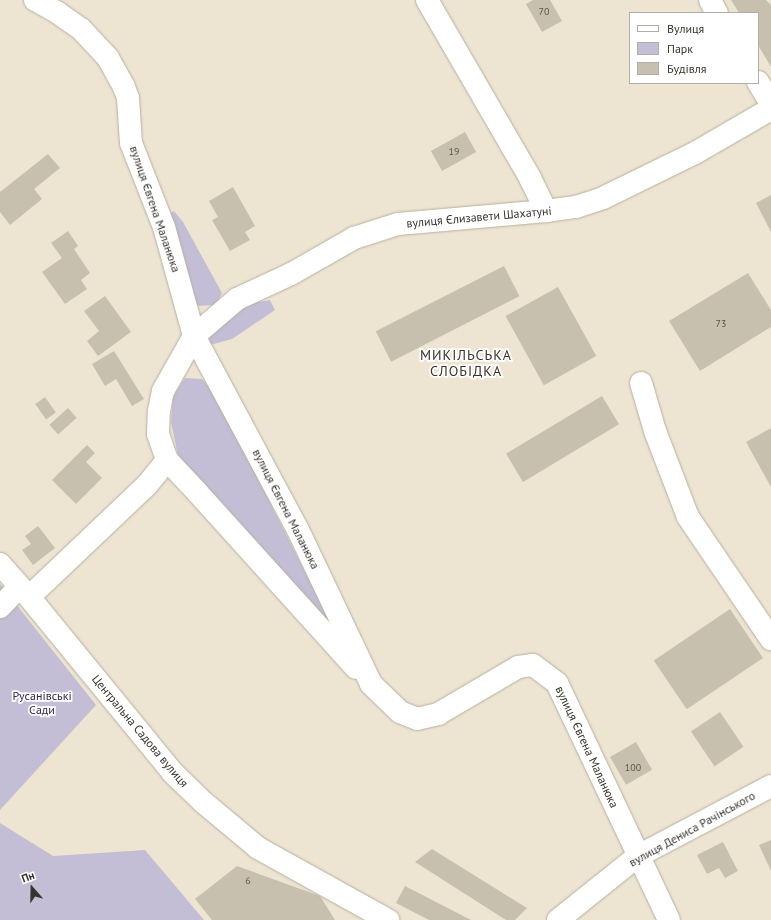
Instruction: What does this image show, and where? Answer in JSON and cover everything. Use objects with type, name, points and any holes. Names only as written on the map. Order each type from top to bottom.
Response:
[{"type":"street","name":"вулиця Євгена Маланюка","points":[[35,0],[80,28],[108,58],[124,88],[128,98],[131,143],[164,227],[194,336],[298,530],[371,684]]},
{"type":"street","points":[[427,0],[530,178],[546,211]]},
{"type":"street","points":[[710,0],[716,12]]},
{"type":"street","points":[[759,84],[771,104]]},
{"type":"street","name":"вулиця Єлизавети Шахатуні","points":[[194,336],[237,299],[291,274],[354,238],[398,224],[576,207],[604,198],[695,153],[771,109]]},
{"type":"street","name":"вулиця Євгена Маланюка","points":[[194,336],[163,391],[159,411],[158,434],[167,460],[371,684],[400,712],[418,719],[438,714],[518,667],[533,665],[557,683],[669,920]]},
{"type":"street","points":[[641,383],[655,431],[688,517],[771,639]]},
{"type":"street","points":[[0,607],[24,592],[146,485],[167,460]]},
{"type":"street","name":"Центральна Садова вулиця","points":[[0,564],[172,772],[203,802],[258,848],[388,920]]},
{"type":"street","name":"вулиця Дениса Рачінського","points":[[558,920],[638,856],[771,786]]},
{"type":"green space","points":[[174,211],[183,222],[222,293],[216,305],[195,306],[167,215]]},
{"type":"green space","points":[[270,300],[275,310],[232,339],[210,345],[209,333],[224,319],[252,303]]},
{"type":"green space","points":[[185,378],[202,379],[215,394],[342,645],[178,455],[171,422],[173,397]]},
{"type":"green space","name":"Русанівські Сади","points":[[0,584],[96,705],[0,810]]},
{"type":"green space","points":[[0,823],[53,856],[145,850],[204,920],[0,920]]},
{"type":"building","points":[[533,0],[550,0],[562,21],[542,32],[526,4]]},
{"type":"building","points":[[731,0],[766,0],[771,5],[771,67],[759,47],[759,12],[738,12]]},
{"type":"building","points":[[465,132],[476,152],[442,171],[431,151]]},
{"type":"building","points":[[48,154],[60,168],[34,189],[42,199],[10,225],[0,212],[0,192]]},
{"type":"building","points":[[233,187],[255,226],[245,232],[250,240],[230,251],[212,220],[218,217],[209,201]]},
{"type":"building","points":[[771,195],[771,232],[756,203]]},
{"type":"building","points":[[68,231],[78,246],[74,249],[90,273],[81,280],[87,289],[65,304],[42,272],[62,258],[51,243]]},
{"type":"building","points":[[504,266],[519,296],[391,362],[376,331]]},
{"type":"building","points":[[748,273],[771,310],[771,327],[700,371],[669,321]]},
{"type":"building","points":[[558,287],[596,356],[544,385],[506,316]]},
{"type":"building","points":[[105,296],[131,332],[98,356],[87,341],[99,331],[84,311]]},
{"type":"building","points":[[114,351],[144,399],[132,406],[116,379],[105,386],[92,364]]},
{"type":"building","points":[[602,396],[619,424],[523,482],[506,454]]},
{"type":"building","points":[[45,397],[56,413],[46,419],[35,404]]},
{"type":"building","points":[[68,408],[77,418],[58,434],[49,425]]},
{"type":"building","points":[[771,428],[771,487],[746,442]]},
{"type":"building","points":[[87,445],[95,453],[86,462],[102,478],[76,504],[52,480]]},
{"type":"building","points":[[38,526],[55,548],[33,565],[22,550],[31,544],[25,536]]},
{"type":"building","points":[[730,609],[763,658],[687,709],[654,660]]},
{"type":"building","points":[[720,712],[743,747],[714,766],[691,732]]},
{"type":"building","points":[[636,742],[652,770],[626,785],[610,757]]},
{"type":"building","points":[[771,840],[771,871],[759,845]]},
{"type":"building","points":[[723,842],[738,871],[725,878],[719,868],[707,874],[697,855]]},
{"type":"building","points":[[432,849],[527,908],[515,920],[506,920],[415,862]]},
{"type":"building","points":[[237,866],[320,896],[335,920],[212,920],[195,899]]},
{"type":"building","points":[[405,886],[471,920],[429,920],[396,903]]},
{"type":"district","name":"МИКІЛЬСЬКА СЛОБІДКА","points":[[466,364]]}]
